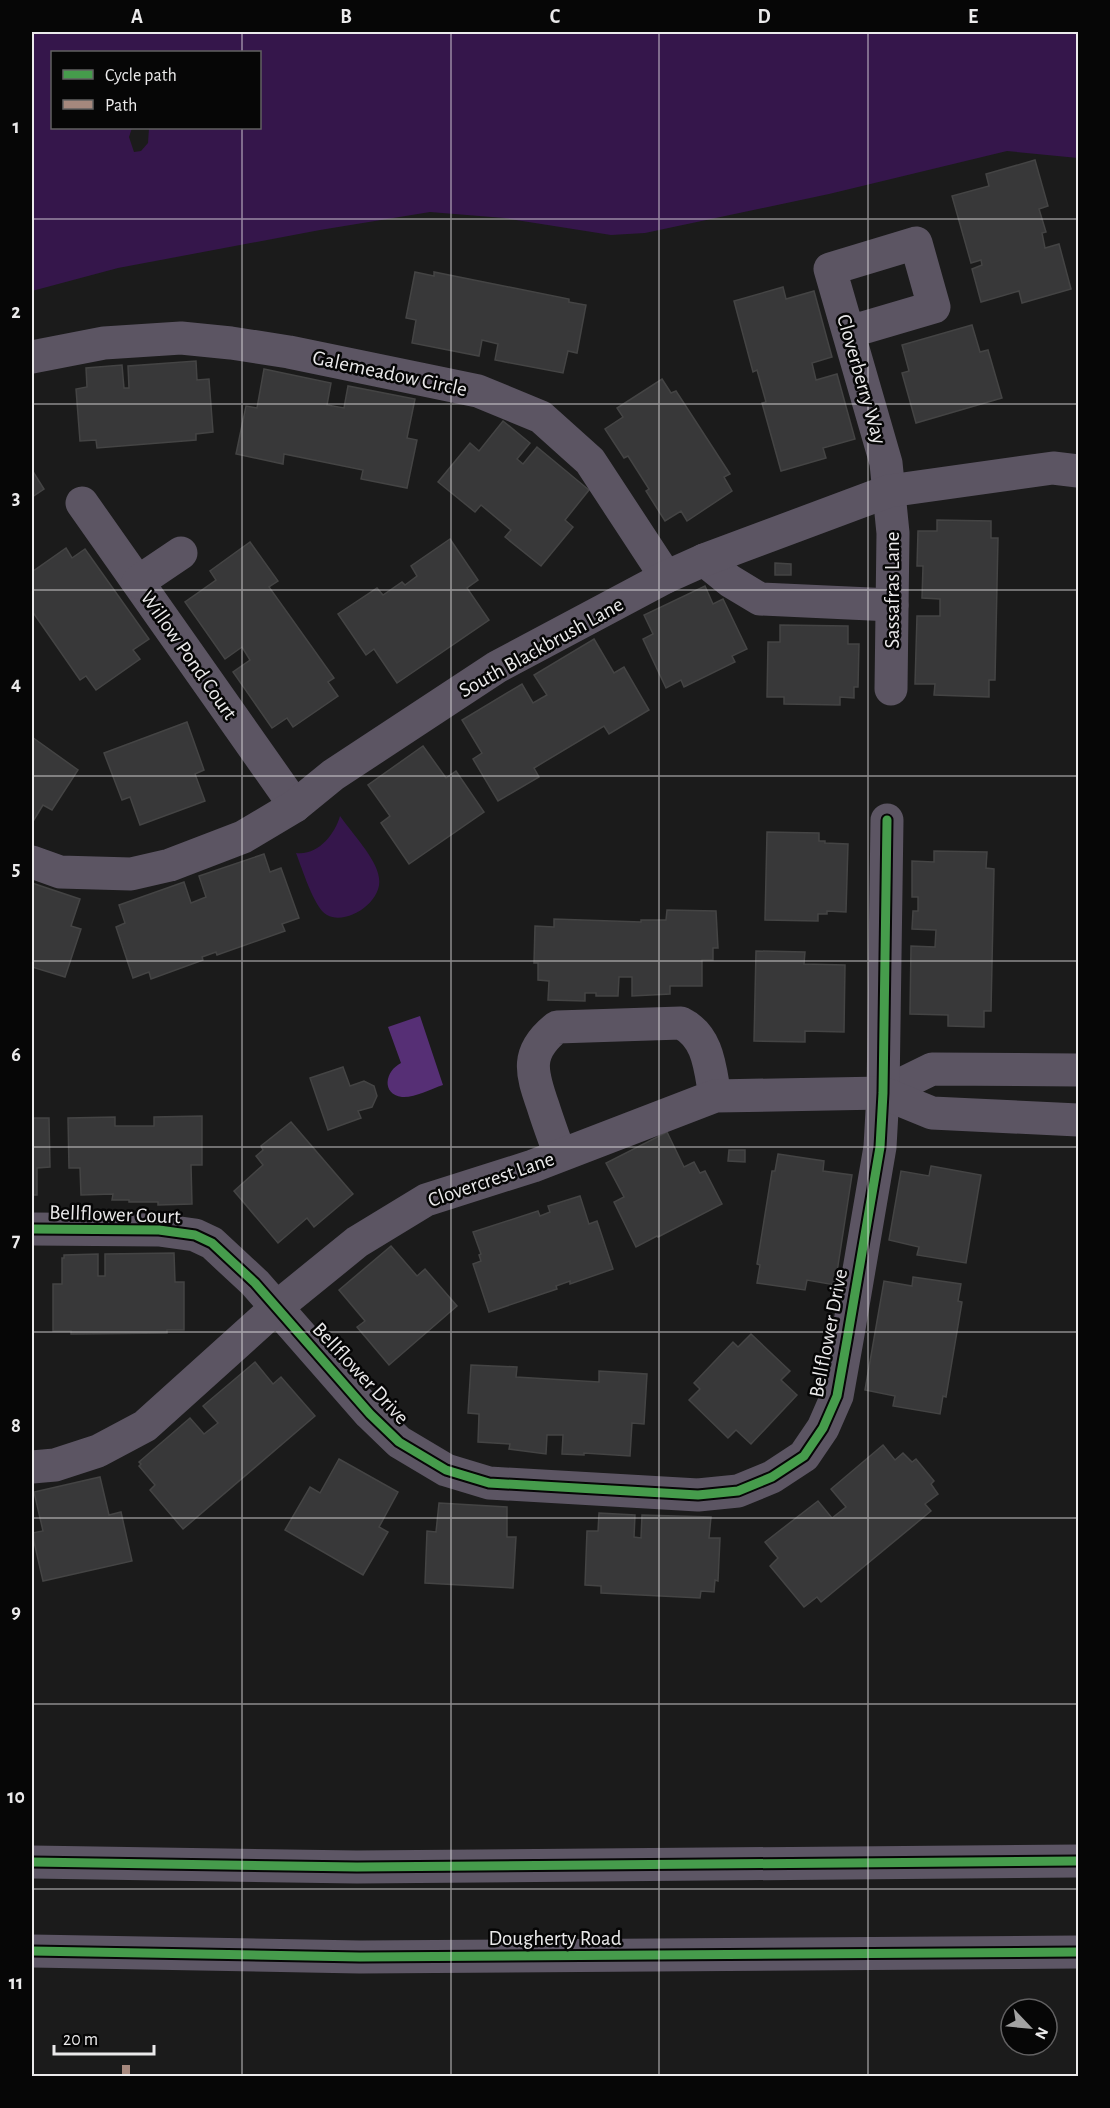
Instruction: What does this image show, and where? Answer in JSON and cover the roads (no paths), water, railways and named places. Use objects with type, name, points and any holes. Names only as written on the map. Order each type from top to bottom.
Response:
[{"type":"main road","points":[[32,1862],[357,1867],[1078,1861]]},
{"type":"main road","name":"Dougherty Road","points":[[32,1951],[360,1957],[1078,1952]]},
{"type":"street","name":"Cloverberry Way","points":[[849,332],[934,307],[916,243],[830,269],[886,463],[889,491]]},
{"type":"street","name":"Galemeadow Circle","points":[[32,357],[104,343],[181,338],[231,342],[289,352],[478,391],[541,417],[590,461],[666,577]]},
{"type":"street","name":"South Blackbrush Lane","points":[[32,862],[60,872],[131,874],[170,865],[243,837],[295,806],[333,775],[496,667],[666,577],[704,560],[889,491],[1053,468],[1078,471]]},
{"type":"street","name":"Sassafras Lane","points":[[889,491],[893,533],[891,689]]},
{"type":"street","name":"Willow Pond Court","points":[[82,503],[295,806]]},
{"type":"street","points":[[138,582],[181,553]]},
{"type":"street","points":[[704,560],[730,581],[760,599],[892,605]]},
{"type":"street","name":"Bellflower Drive","points":[[277,1307],[370,1414],[399,1442],[446,1470],[489,1483],[698,1495],[738,1491],[772,1477],[804,1456],[823,1428],[837,1395],[880,1147],[883,1093],[887,820]]},
{"type":"street","points":[[560,1155],[532,1076],[538,1047],[557,1027],[681,1023],[691,1028],[702,1041],[710,1064],[715,1096]]},
{"type":"street","name":"Clovercrest Lane","points":[[883,1093],[932,1069],[1078,1070]]},
{"type":"street","name":"Clovercrest Lane","points":[[32,1467],[55,1466],[98,1451],[145,1426],[277,1307],[357,1242],[426,1200],[533,1166],[715,1096],[883,1093],[932,1113],[1078,1120]]},
{"type":"street","name":"Bellflower Court","points":[[32,1229],[159,1230],[195,1235],[219,1249],[277,1307]]}]
